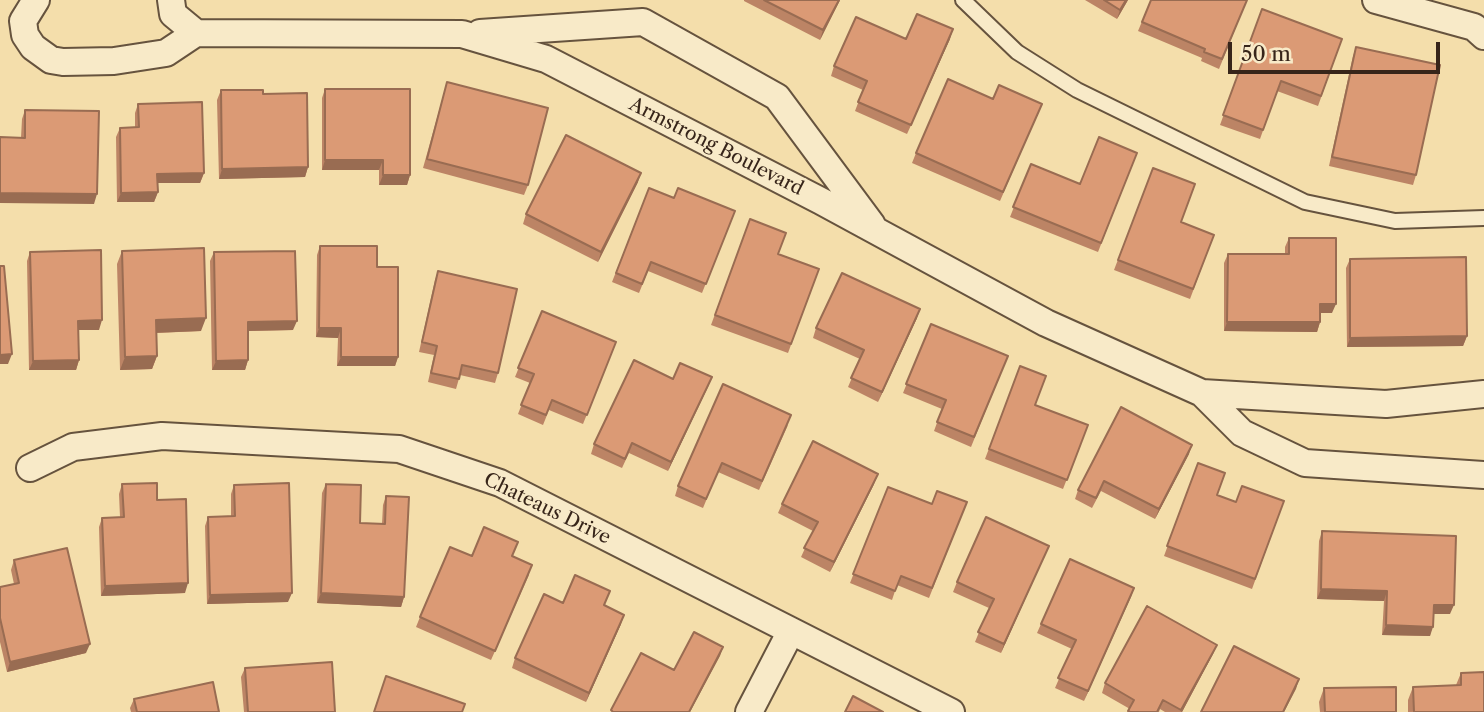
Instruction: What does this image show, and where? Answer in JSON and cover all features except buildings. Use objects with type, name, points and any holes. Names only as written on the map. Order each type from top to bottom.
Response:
[{"type":"street","points":[[36,0],[23,21],[25,35],[33,47],[51,60],[63,62],[114,61],[166,53],[196,33],[172,7]]},
{"type":"street","points":[[1376,0],[1474,27],[1484,36]]},
{"type":"street","points":[[462,34],[643,22],[777,97],[877,232]]},
{"type":"street","name":"Armstrong Boulevard","points":[[196,33],[462,34],[547,59],[1046,323],[1202,393],[1386,404],[1484,394]]},
{"type":"street","name":"Armstrong Boulevard","points":[[1202,393],[1242,433],[1306,463],[1484,475]]},
{"type":"street","name":"Chateaus Drive","points":[[30,468],[73,447],[162,436],[399,449],[500,483],[951,712]]},
{"type":"street","points":[[749,712],[790,631]]},
{"type":"lane","points":[[963,0],[1017,52],[1077,90],[1305,202],[1395,221],[1484,218]]}]
